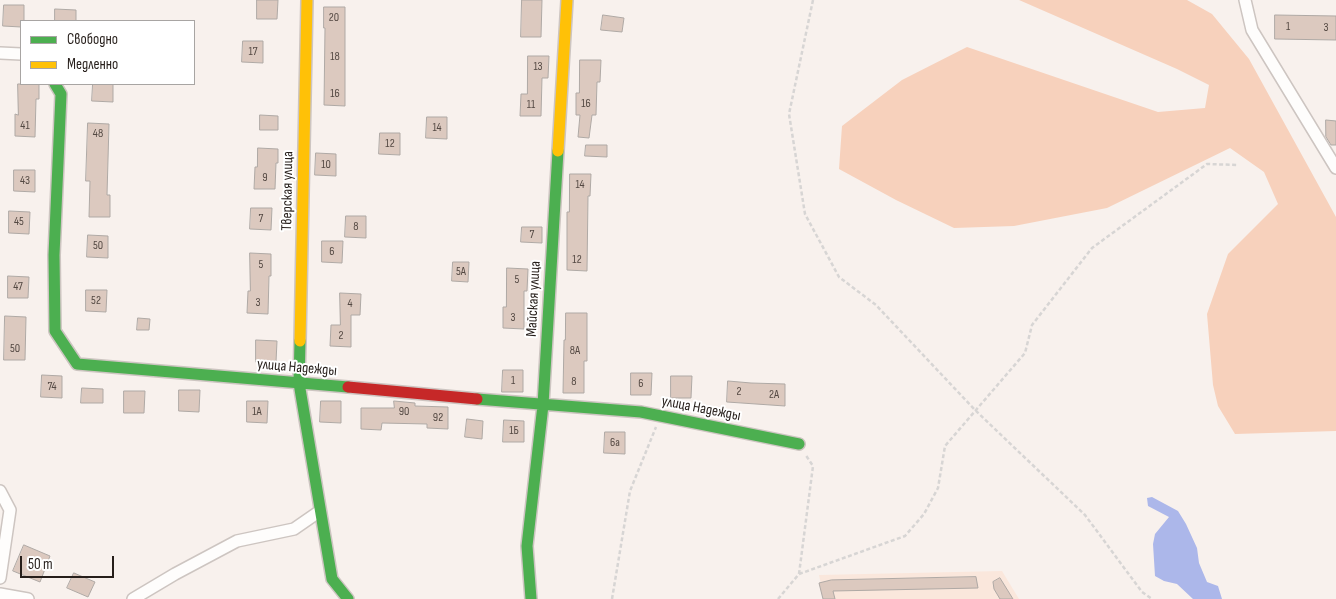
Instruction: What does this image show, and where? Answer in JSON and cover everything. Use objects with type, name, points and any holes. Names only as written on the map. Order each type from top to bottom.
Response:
[{"type":"street","name":"Тверская улица","points":[[307,0],[299,383],[332,579],[348,599]]},
{"type":"street","name":"Майская улица","points":[[531,599],[527,546],[543,406],[567,0]]},
{"type":"street","points":[[1245,0],[1252,30],[1335,163]]},
{"type":"street","points":[[0,53],[20,54]]},
{"type":"street","name":"улица Надежды","points":[[56,85],[61,94],[54,255],[55,331],[77,364],[543,406],[641,412],[799,444]]},
{"type":"street","points":[[0,492],[10,510],[0,578]]},
{"type":"street","points":[[133,599],[237,541],[294,529],[320,511]]},
{"type":"street","points":[[0,594],[28,599]]},
{"type":"path","points":[[813,0],[789,114],[805,214],[839,277],[876,305],[976,410],[1085,515],[1142,592],[1152,599]]},
{"type":"path","points":[[778,599],[799,574],[905,536],[924,514],[938,488],[945,446],[1025,353],[1032,325],[1092,248],[1207,164],[1237,165]]},
{"type":"path","points":[[612,599],[630,491],[660,416]]},
{"type":"path","points":[[799,444],[813,466],[799,574]]},
{"type":"shaded area","points":[[1019,0],[1187,0],[1212,14],[1249,59],[1336,217],[1336,431],[1235,434],[1218,406],[1213,385],[1207,314],[1228,254],[1278,204],[1264,172],[1230,148],[1107,208],[1014,226],[954,228],[896,200],[839,169],[842,126],[902,80],[967,47],[1158,112],[1205,108],[1209,85],[1177,69]]},
{"type":"shaded area","points":[[1002,571],[1019,599],[824,599],[819,575]]},
{"type":"water","points":[[1152,497],[1178,511],[1197,548],[1199,563],[1207,582],[1218,586],[1222,599],[1193,599],[1177,584],[1164,581],[1155,576],[1153,544],[1155,534],[1169,517],[1148,506],[1147,498]]},
{"type":"building","points":[[257,0],[278,0],[277,19],[257,19]]},
{"type":"building","points":[[522,0],[542,0],[541,37],[521,37]]},
{"type":"building","points":[[4,5],[24,5],[24,20],[20,20],[20,27],[3,26]]},
{"type":"building","points":[[324,7],[345,7],[345,106],[324,105]]},
{"type":"building","points":[[55,9],[76,10],[76,20],[55,20]]},
{"type":"building","points":[[603,15],[624,18],[622,32],[601,30]]},
{"type":"building","points":[[1275,15],[1336,16],[1336,40],[1275,39]]},
{"type":"building","points":[[243,41],[263,41],[263,63],[242,62]]},
{"type":"building","points":[[528,56],[549,56],[548,78],[542,78],[541,116],[520,116],[521,94],[527,94]]},
{"type":"building","points":[[580,60],[601,60],[600,82],[597,82],[596,115],[592,115],[589,138],[578,137],[580,115],[576,115],[576,93],[579,93]]},
{"type":"building","points":[[18,84],[39,85],[39,99],[36,99],[35,137],[15,136],[15,114],[18,115]]},
{"type":"building","points":[[93,85],[113,85],[113,102],[92,101]]},
{"type":"building","points":[[260,115],[278,116],[278,130],[260,130]]},
{"type":"building","points":[[427,117],[447,117],[447,139],[426,138]]},
{"type":"building","points":[[1326,120],[1336,121],[1336,145],[1331,145],[1326,137]]},
{"type":"building","points":[[88,123],[109,124],[107,195],[110,195],[110,217],[89,217],[90,181],[86,181]]},
{"type":"building","points":[[380,133],[400,133],[400,155],[379,154]]},
{"type":"building","points":[[586,145],[607,145],[607,157],[585,156]]},
{"type":"building","points":[[258,148],[278,149],[275,189],[254,189]]},
{"type":"building","points":[[316,153],[336,154],[336,176],[315,175]]},
{"type":"building","points":[[14,170],[35,170],[35,192],[14,191]]},
{"type":"building","points":[[570,174],[591,174],[590,196],[588,196],[587,271],[567,270],[567,212],[569,212]]},
{"type":"building","points":[[251,208],[272,208],[271,230],[250,229]]},
{"type":"building","points":[[9,211],[30,212],[29,234],[9,233]]},
{"type":"building","points":[[346,216],[366,216],[366,238],[345,237]]},
{"type":"building","points":[[522,227],[542,227],[542,243],[521,242]]},
{"type":"building","points":[[88,235],[108,236],[108,258],[87,257]]},
{"type":"building","points":[[322,241],[343,241],[342,263],[322,262]]},
{"type":"building","points":[[250,253],[271,254],[268,314],[247,313],[248,291],[250,291]]},
{"type":"building","points":[[453,262],[469,262],[468,282],[452,281]]},
{"type":"building","points":[[507,268],[528,269],[527,291],[524,291],[524,329],[503,328],[503,307],[506,307]]},
{"type":"building","points":[[8,276],[29,277],[28,298],[8,298]]},
{"type":"building","points":[[86,290],[107,290],[106,312],[86,311]]},
{"type":"building","points":[[340,293],[361,294],[360,315],[351,315],[351,347],[330,346],[331,325],[340,325]]},
{"type":"building","points":[[566,313],[587,313],[587,361],[584,361],[584,393],[563,393]]},
{"type":"building","points":[[5,316],[26,317],[25,360],[4,360]]},
{"type":"building","points":[[138,318],[150,319],[149,330],[137,330]]},
{"type":"building","points":[[256,340],[277,341],[276,362],[256,362]]},
{"type":"building","points":[[503,370],[523,370],[523,392],[502,392]]},
{"type":"building","points":[[631,373],[652,373],[651,395],[631,395]]},
{"type":"building","points":[[42,375],[62,376],[62,398],[41,397]]},
{"type":"building","points":[[671,376],[692,376],[691,398],[671,398]]},
{"type":"building","points":[[728,381],[785,384],[785,406],[727,402]]},
{"type":"building","points":[[82,388],[103,389],[103,403],[81,403]]},
{"type":"building","points":[[179,390],[200,390],[199,412],[179,411]]},
{"type":"building","points":[[124,391],[145,391],[144,413],[124,413]]},
{"type":"building","points":[[247,401],[268,401],[267,423],[247,422]]},
{"type":"building","points":[[321,401],[341,401],[341,423],[320,422]]},
{"type":"building","points":[[394,401],[415,403],[415,406],[448,407],[448,429],[427,428],[427,424],[382,423],[381,430],[361,429],[361,408],[394,408]]},
{"type":"building","points":[[467,419],[483,421],[482,439],[465,437]]},
{"type":"building","points":[[504,420],[524,421],[524,442],[503,442]]},
{"type":"building","points":[[605,432],[625,432],[625,454],[604,453]]},
{"type":"building","points":[[24,545],[50,556],[40,582],[13,571]]},
{"type":"building","points":[[74,573],[95,582],[88,597],[67,588]]},
{"type":"building","points":[[976,577],[978,588],[833,591],[835,599],[823,599],[819,583],[831,580]]},
{"type":"building","points":[[1000,578],[1013,599],[1000,599],[994,589],[993,582]]},
{"type":"traffic: fast","points":[[56,85],[61,94],[54,255],[55,331],[77,364],[348,387]]},
{"type":"traffic: fast","points":[[531,599],[527,546],[543,405],[558,151]]},
{"type":"traffic: fast","points":[[300,341],[299,383],[332,579],[348,599]]},
{"type":"traffic: fast","points":[[477,399],[641,412],[799,444]]},
{"type":"traffic: slow","points":[[300,341],[307,0]]},
{"type":"traffic: slow","points":[[558,151],[567,0]]},
{"type":"traffic: jam","points":[[348,387],[477,399]]}]
